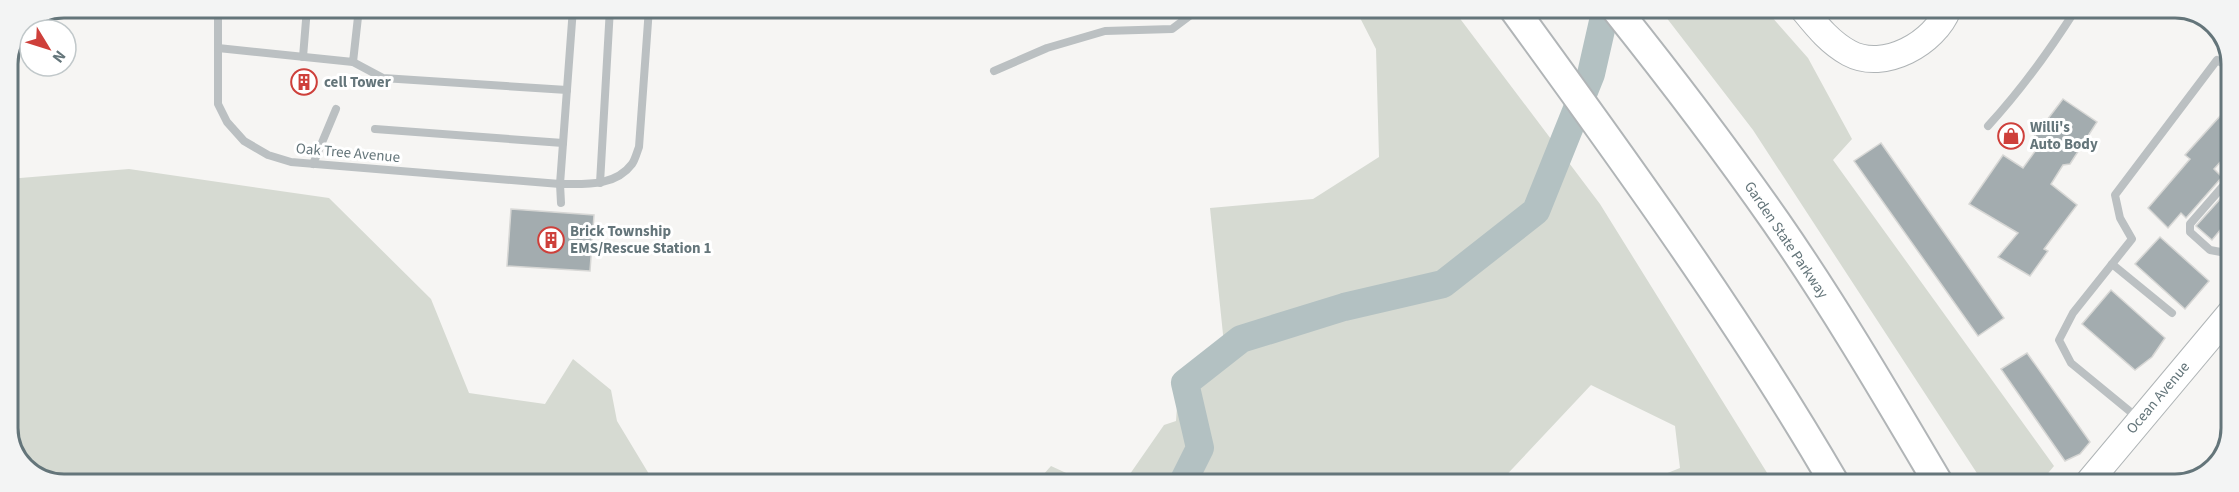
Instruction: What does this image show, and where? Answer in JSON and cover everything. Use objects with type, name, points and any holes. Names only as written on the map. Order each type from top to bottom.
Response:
[{"type":"highway","points":[[1520,18],[1665,218],[1829,474]]},
{"type":"highway","name":"Garden State Parkway","points":[[1623,18],[1776,222],[1854,343],[1933,474]]},
{"type":"main road","points":[[1810,18],[1823,34],[1850,54],[1871,58],[1897,56],[1919,45],[1934,33],[1944,18]]},
{"type":"main road","name":"Ocean Avenue","points":[[2105,474],[2140,419],[2221,324]]},
{"type":"lane","name":"Oak Tree Avenue","points":[[219,18],[218,104],[227,122],[244,141],[268,155],[291,162],[312,164],[560,184],[600,183]]},
{"type":"lane","points":[[303,57],[306,18]]},
{"type":"lane","points":[[353,62],[358,18]]},
{"type":"lane","points":[[561,203],[560,184],[572,18]]},
{"type":"lane","points":[[609,18],[600,183],[614,179],[631,165],[639,147],[648,18]]},
{"type":"lane","points":[[994,71],[1047,48],[1105,31],[1172,29],[1187,18]]},
{"type":"lane","points":[[1988,126],[2014,98],[2070,18]]},
{"type":"lane","points":[[218,48],[353,62],[383,78],[567,90]]},
{"type":"lane","points":[[2140,419],[2072,363],[2059,340],[2073,313],[2132,240],[2120,218],[2115,195],[2217,60],[2221,63]]},
{"type":"lane","points":[[312,164],[336,110]]},
{"type":"lane","points":[[375,129],[563,143]]},
{"type":"lane","points":[[2221,188],[2190,224],[2190,232],[2210,250],[2221,251]]},
{"type":"lane","points":[[2112,264],[2172,313]]},
{"type":"shaded area","points":[[1360,18],[1460,18],[1600,204],[1768,474],[1665,474],[1680,468],[1675,426],[1591,385],[1507,474],[1130,474],[1164,425],[1176,421],[1177,407],[1224,344],[1210,208],[1313,199],[1379,157],[1376,49]]},
{"type":"shaded area","points":[[1667,18],[1773,18],[1808,58],[1852,139],[1833,160],[2054,466],[2047,474],[1977,474],[1753,130]]},
{"type":"shaded area","points":[[129,169],[329,198],[431,299],[469,393],[545,404],[573,359],[611,390],[617,421],[649,474],[64,474],[46,471],[36,465],[26,454],[21,446],[18,431],[18,178]]},
{"type":"shaded area","points":[[1051,466],[1068,474],[1044,474]]},
{"type":"building","name":"cell Tower","points":[[295,72],[313,73],[313,90],[294,90]]},
{"type":"building","points":[[2063,99],[2097,122],[2070,164],[2063,165],[2051,184],[2077,205],[2044,249],[2048,251],[2030,276],[1998,257],[2018,233],[1969,204],[2003,155],[2023,168],[2041,143],[2034,137]]},
{"type":"building","points":[[2221,115],[2221,161],[2214,169],[2221,178],[2186,218],[2181,213],[2168,228],[2148,208],[2190,159],[2185,155]]},
{"type":"building","points":[[1881,143],[2004,318],[1978,336],[1854,161]]},
{"type":"building","points":[[2221,198],[2221,229],[2212,240],[2196,226]]},
{"type":"building","name":"Brick Township EMS/Rescue Station 1","points":[[511,209],[594,215],[590,271],[507,266]]},
{"type":"building","points":[[2160,237],[2209,281],[2185,309],[2135,264]]},
{"type":"building","points":[[2111,290],[2165,338],[2152,357],[2135,370],[2082,324]]},
{"type":"building","points":[[2027,353],[2090,442],[2080,454],[2065,461],[2001,369]]},
{"type":"waterway","points":[[1187,474],[1200,448],[1185,383],[1241,339],[1344,307],[1443,284],[1536,211],[1591,74],[1604,18]]},
{"type":"place","name":"cell Tower","points":[[304,82]]},
{"type":"place","name":"Willi's Auto Body","points":[[2011,136]]},
{"type":"place","name":"Brick Township EMS/Rescue Station 1","points":[[551,240]]}]
